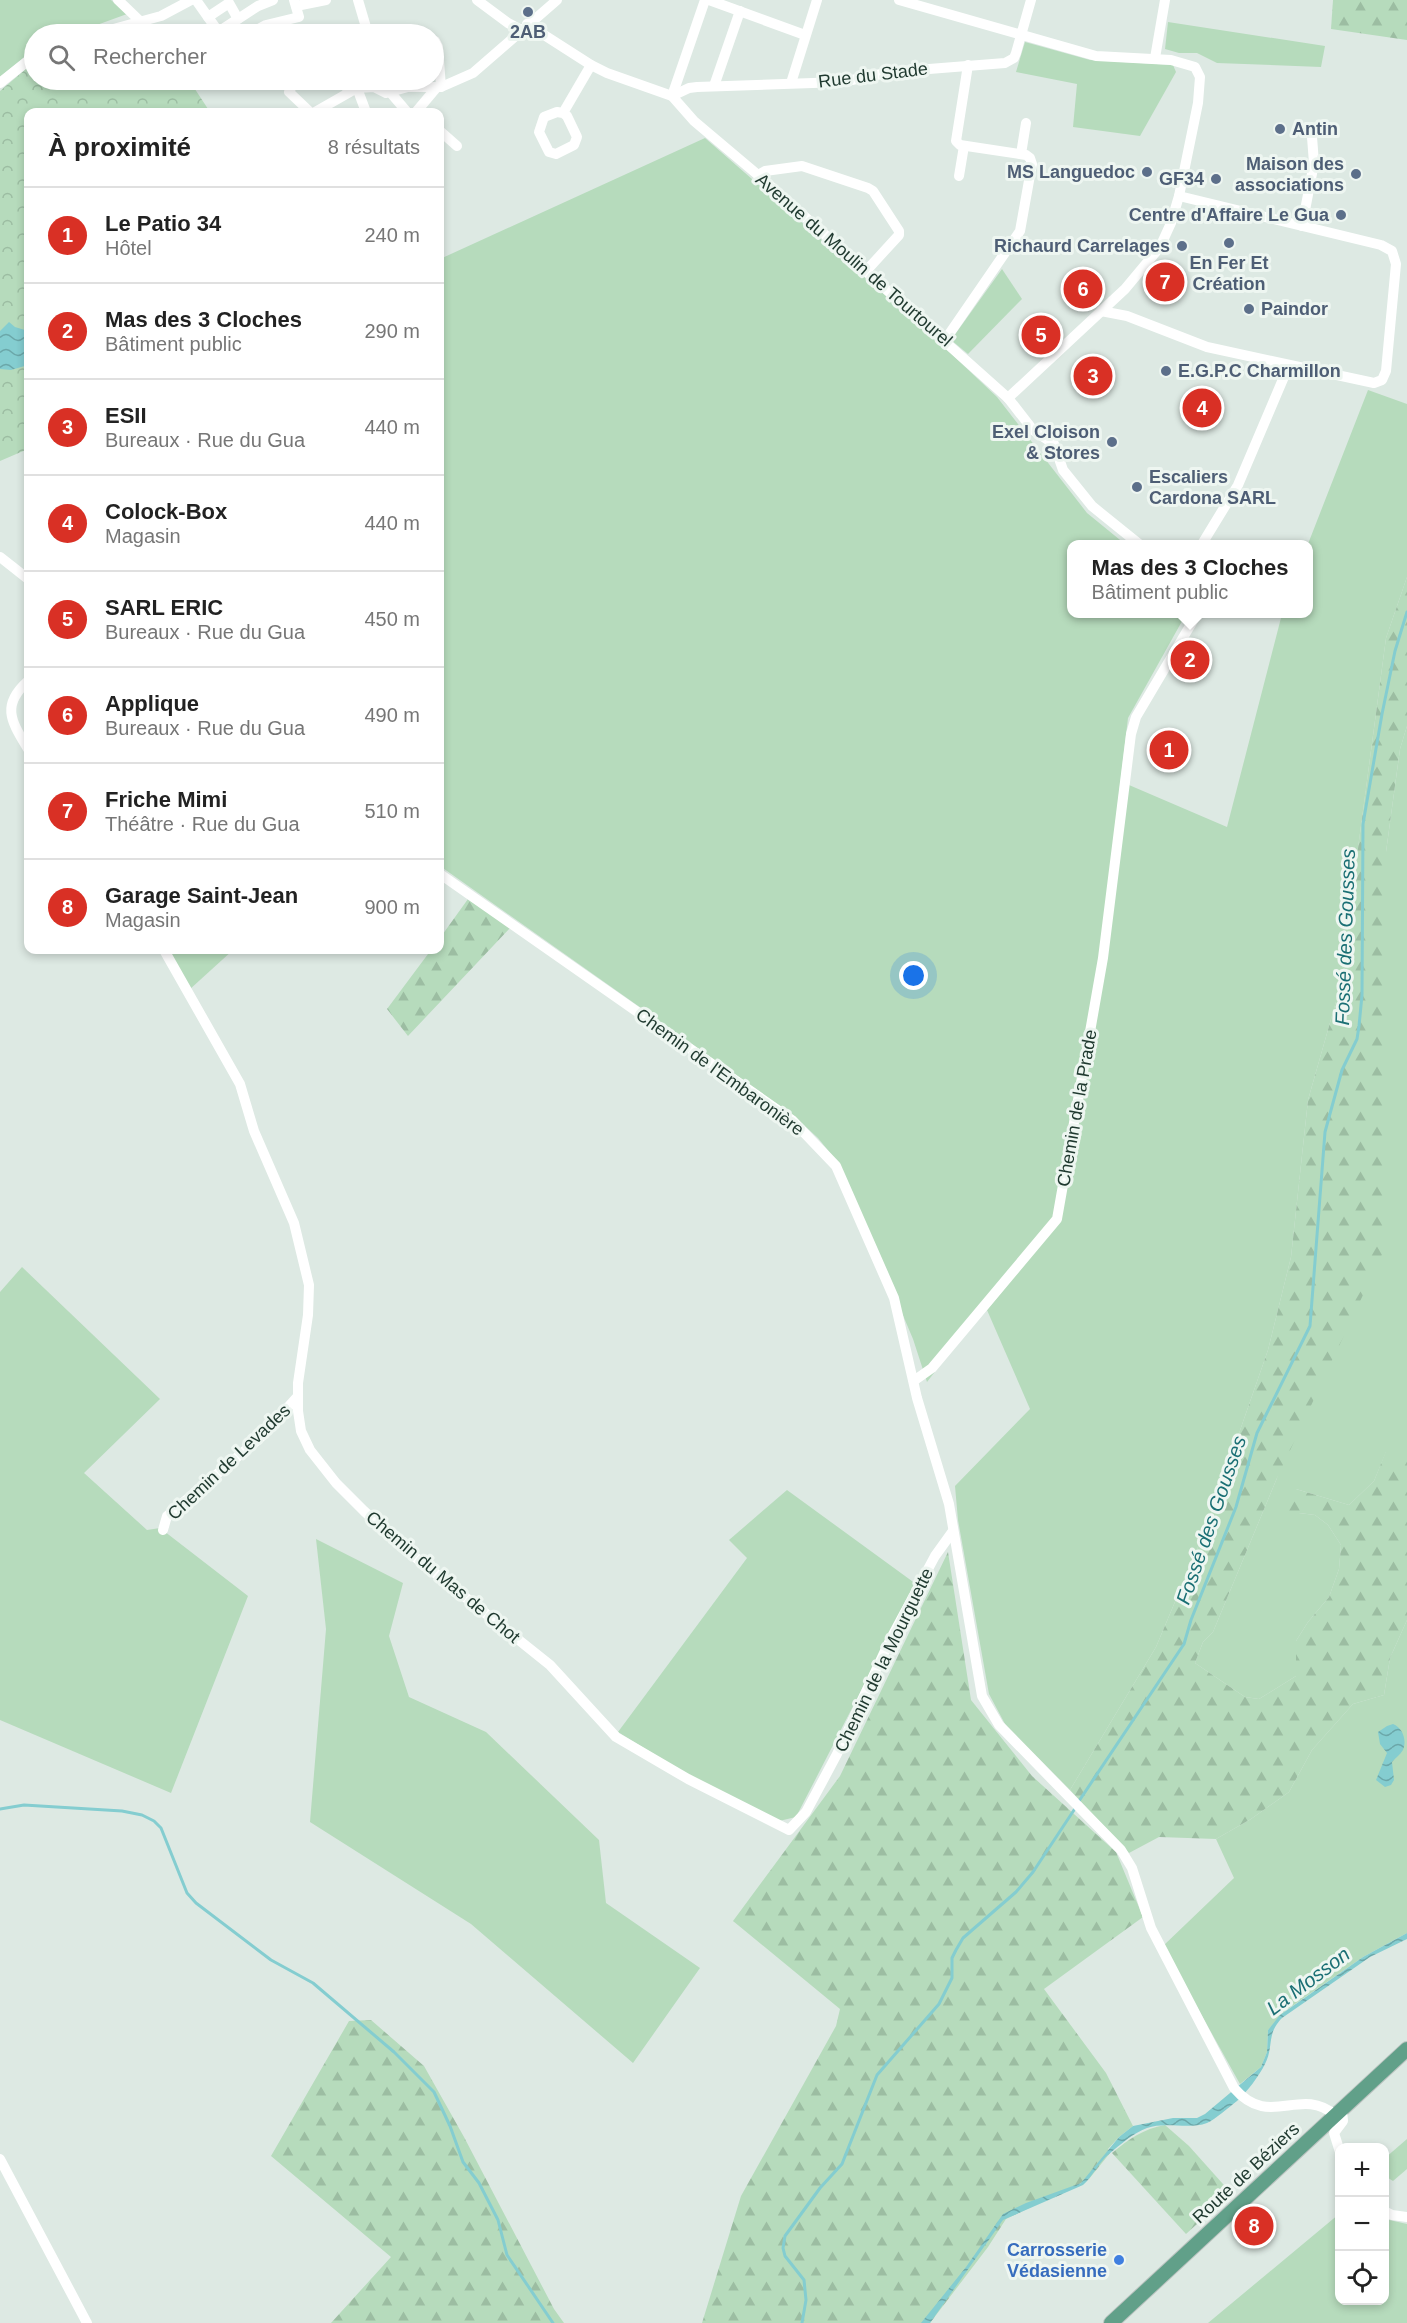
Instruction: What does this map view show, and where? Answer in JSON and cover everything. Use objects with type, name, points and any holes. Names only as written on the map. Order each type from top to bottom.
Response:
[{"type":"main road","name":"Route de Béziers","points":[[1110,2323],[1407,2049]]},
{"type":"street","points":[[118,0],[140,21]]},
{"type":"street","points":[[130,24],[161,16],[191,0]]},
{"type":"street","points":[[196,0],[213,24]]},
{"type":"street","points":[[231,24],[258,6],[273,0]]},
{"type":"street","points":[[273,24],[287,22],[296,5],[326,0]]},
{"type":"street","points":[[358,0],[365,24]]},
{"type":"street","name":"Avenue du Moulin de Tourtourel","points":[[477,0],[503,20],[524,27],[607,74],[672,96],[694,121],[758,175],[1008,398],[1033,430],[1054,444],[1063,470],[1092,506],[1134,540]]},
{"type":"street","points":[[444,85],[472,73],[557,0]]},
{"type":"street","points":[[672,96],[707,0],[805,35]]},
{"type":"street","points":[[791,83],[818,0]]},
{"type":"street","points":[[899,0],[937,5],[1021,34],[1096,56],[1171,60],[1195,67],[1200,77],[1179,196],[1171,223],[1160,247],[1147,264],[1101,311],[1008,398]]},
{"type":"street","points":[[1021,34],[1031,0]]},
{"type":"street","points":[[1155,58],[1165,0]]},
{"type":"street","points":[[208,17],[229,3],[238,19]]},
{"type":"street","points":[[714,86],[740,11]]},
{"type":"street","name":"Rue du Stade","points":[[672,96],[689,88],[842,82],[891,72],[989,65],[1010,61],[1016,53],[1021,34]]},
{"type":"street","points":[[0,83],[24,64]]},
{"type":"street","points":[[563,113],[591,65]]},
{"type":"street","points":[[945,340],[1020,231],[1032,164],[1030,158],[1021,154],[964,146],[956,141],[968,65]]},
{"type":"street","points":[[296,90],[307,108]]},
{"type":"street","points":[[322,108],[353,90],[364,108]]},
{"type":"street","points":[[382,90],[386,93],[397,90]]},
{"type":"street","points":[[418,108],[436,90]]},
{"type":"street","points":[[390,92],[409,108]]},
{"type":"street","points":[[1021,154],[1026,123]]},
{"type":"street","points":[[444,135],[457,146]]},
{"type":"street","points":[[1302,226],[1314,163],[1312,137]]},
{"type":"street","points":[[959,176],[964,146]]},
{"type":"street","points":[[758,175],[765,171],[802,166],[873,191],[899,231],[899,235],[866,271]]},
{"type":"street","points":[[1101,311],[1127,316],[1207,347],[1374,383],[1382,380],[1386,371],[1396,264],[1392,251],[1381,245],[1179,196]]},
{"type":"street","points":[[1118,294],[1127,316]]},
{"type":"street","points":[[1204,540],[1238,485],[1289,365]]},
{"type":"street","points":[[0,557],[24,576]]},
{"type":"street","name":"Chemin de la Prade","points":[[915,1380],[932,1368],[1057,1219],[1103,958],[1131,734],[1136,717],[1195,618]]},
{"type":"street","points":[[24,686],[14,697],[10,708],[24,742]]},
{"type":"street","name":"Chemin de l'Embaronière","points":[[444,877],[792,1120],[825,1152],[836,1166],[894,1298],[915,1380]]},
{"type":"street","name":"Chemin du Mas de Chot","points":[[166,954],[240,1084],[254,1131],[294,1223],[309,1285],[298,1396],[301,1431],[305,1442],[336,1483],[405,1549],[550,1665],[616,1737],[688,1779],[789,1830]]},
{"type":"street","points":[[915,1380],[917,1398],[949,1504],[982,1695],[999,1725],[1121,1850],[1132,1868],[1151,1928],[1234,2088],[1242,2098],[1263,2108],[1303,2104],[1316,2105],[1338,2113],[1343,2121],[1334,2133],[1337,2143]]},
{"type":"street","name":"Chemin de Levades","points":[[163,1530],[167,1516],[261,1437],[298,1396]]},
{"type":"street","name":"Chemin de la Mourguette","points":[[789,1830],[806,1812],[837,1754],[890,1640],[935,1556],[954,1531]]},
{"type":"street","points":[[0,2159],[87,2323]]},
{"type":"street","points":[[1389,2214],[1407,2217]]},
{"type":"green space","points":[[0,0],[111,0],[127,14],[100,24],[24,24],[24,57],[0,77]]},
{"type":"green space","points":[[1333,0],[1407,0],[1407,40],[1331,29]]},
{"type":"green space","points":[[1168,22],[1325,46],[1321,67],[1217,63],[1197,53],[1179,53],[1165,49]]},
{"type":"green space","points":[[1025,42],[1090,60],[1173,65],[1176,72],[1140,136],[1073,127],[1077,84],[1016,72]]},
{"type":"green space","points":[[24,71],[24,90],[196,90],[207,108],[24,108],[24,451],[0,461],[0,91]]},
{"type":"green space","points":[[705,138],[942,345],[997,397],[1087,513],[1120,540],[1067,540],[1067,618],[1184,618],[1128,718],[1097,978],[1055,1216],[927,1382],[913,1339],[839,1164],[818,1138],[794,1116],[444,869],[444,257]]},
{"type":"green space","points":[[1002,269],[1022,299],[968,354],[951,340]]},
{"type":"green space","points":[[1368,390],[1407,404],[1407,577],[1386,638],[1339,991],[1308,1100],[1291,1257],[1268,1350],[1206,1528],[1156,1647],[1070,1790],[1005,1724],[989,1694],[958,1520],[955,1486],[1030,1409],[987,1310],[1060,1221],[1129,785],[1227,827],[1281,618],[1313,618],[1313,540],[1310,540]]},
{"type":"green space","points":[[1407,577],[1407,726],[1400,749],[1386,852],[1388,1043],[1386,1246],[1277,1478],[1213,1632],[1203,1642],[1195,1663],[1245,1697],[1259,1699],[1296,1676],[1296,1641],[1308,1622],[1329,1597],[1339,1569],[1341,1545],[1328,1525],[1315,1515],[1299,1513],[1288,1519],[1286,1509],[1296,1489],[1349,1505],[1374,1481],[1386,1451],[1407,1452],[1407,1620],[1390,1658],[1384,1695],[1353,1704],[1312,1750],[1289,1792],[1251,1819],[1216,1839],[1159,1837],[1129,1853],[1070,1790],[1156,1647],[1206,1528],[1268,1350],[1291,1257],[1308,1100],[1339,991],[1386,638]]},
{"type":"green space","points":[[1407,726],[1407,1452],[1386,1452],[1374,1481],[1349,1505],[1296,1489],[1299,1513],[1315,1515],[1328,1525],[1341,1545],[1339,1569],[1329,1597],[1308,1622],[1296,1641],[1296,1676],[1259,1699],[1245,1697],[1195,1663],[1203,1642],[1213,1632],[1277,1478],[1386,852],[1400,749]]},
{"type":"green space","points":[[468,899],[510,928],[408,1036],[387,1009],[428,954],[444,954],[444,932]]},
{"type":"green space","points":[[169,954],[229,954],[189,990]]},
{"type":"green space","points":[[22,1267],[160,1399],[84,1473],[147,1530],[160,1528],[248,1596],[171,1793],[0,1720],[0,1292]]},
{"type":"green space","points":[[787,1490],[916,1584],[796,1817],[779,1821],[688,1775],[618,1732],[747,1558],[729,1540]]},
{"type":"green space","points":[[316,1539],[403,1583],[389,1636],[409,1697],[486,1732],[599,1840],[606,1903],[700,1968],[633,2063],[471,1924],[310,1822],[326,1629]]},
{"type":"green space","points":[[948,1552],[971,1700],[1032,1776],[1116,1852],[1143,1917],[1044,1989],[1106,2073],[1133,2126],[1108,2149],[1110,2153],[1089,2179],[1006,2219],[988,2247],[930,2323],[702,2323],[741,2196],[836,2026],[840,2009],[733,1921],[840,1776]]},
{"type":"green space","points":[[1407,1620],[1407,1933],[1363,1957],[1285,2011],[1268,2030],[1267,2052],[1261,2067],[1240,2084],[1163,1946],[1234,1878],[1216,1839],[1251,1819],[1289,1792],[1312,1750],[1353,1704],[1384,1695],[1390,1658]]},
{"type":"green space","points":[[371,2020],[424,2066],[554,2309],[564,2323],[331,2323],[391,2257],[271,2156],[349,2021]]},
{"type":"green space","points":[[1165,2125],[1189,2146],[1231,2193],[1186,2234],[1112,2153],[1137,2135]]},
{"type":"green space","points":[[1407,2139],[1407,2169],[1393,2181],[1389,2178],[1389,2155]]},
{"type":"green space","points":[[1335,2217],[1335,2305],[1389,2305],[1389,2220],[1407,2224],[1407,2323],[1208,2323]]},
{"type":"water","points":[[9,322],[24,330],[24,366],[11,370],[0,369],[0,331]]},
{"type":"water","points":[[1393,1724],[1402,1731],[1404,1746],[1402,1752],[1392,1762],[1394,1780],[1391,1785],[1385,1787],[1376,1780],[1387,1753],[1380,1744],[1378,1732]]},
{"type":"water","points":[[1407,1933],[1407,1939],[1370,1957],[1282,2018],[1272,2035],[1268,2058],[1256,2079],[1237,2101],[1214,2119],[1200,2125],[1162,2125],[1142,2130],[1105,2157],[1083,2185],[1003,2220],[930,2323],[921,2323],[966,2267],[1003,2214],[1081,2183],[1119,2137],[1133,2126],[1173,2118],[1197,2118],[1205,2114],[1261,2067],[1267,2052],[1268,2030],[1280,2015],[1363,1957]]},
{"type":"waterway","name":"Fossé des Gousses","points":[[1079,1801],[1184,1644],[1191,1620],[1236,1507],[1257,1433],[1310,1326],[1325,1132],[1342,1070],[1357,1039],[1359,1026],[1362,995],[1363,824],[1395,651],[1407,612]]},
{"type":"waterway","points":[[0,1809],[24,1805],[122,1811],[142,1815],[154,1821],[161,1828],[187,1893],[196,1903],[271,1960],[313,1983],[394,2052],[434,2092],[463,2162],[479,2183],[498,2220],[507,2255],[553,2323]]},
{"type":"waterway","name":"Fossé des Gousses","points":[[802,2323],[806,2300],[804,2280],[785,2256],[783,2248],[785,2236],[820,2188],[842,2164],[877,2075],[939,2004],[952,1978],[952,1958],[963,1938],[1016,1892],[1033,1872],[1076,1807]]},
{"type":"place","name":"2AB","points":[[528,12]]},
{"type":"place","name":"Antin","points":[[1280,129]]},
{"type":"place","name":"MS Languedoc","points":[[1147,172]]},
{"type":"place","name":"Maison des associations","points":[[1356,174]]},
{"type":"place","name":"GF34","points":[[1216,179]]},
{"type":"place","name":"Centre d'Affaire Le Gua","points":[[1341,215]]},
{"type":"place","name":"En Fer Et Création","points":[[1229,243]]},
{"type":"place","name":"Richaurd Carrelages","points":[[1182,246]]},
{"type":"place","name":"Friche Mimi","points":[[1165,282]]},
{"type":"place","name":"Applique","points":[[1083,289]]},
{"type":"place","name":"Paindor","points":[[1249,309]]},
{"type":"place","name":"SARL ERIC","points":[[1041,335]]},
{"type":"place","name":"E.G.P.C Charmillon","points":[[1166,371]]},
{"type":"place","name":"ESII","points":[[1093,376]]},
{"type":"place","name":"Colock-Box","points":[[1202,408]]},
{"type":"place","name":"Exel Cloison & Stores","points":[[1112,442]]},
{"type":"place","name":"Escaliers Cardona SARL","points":[[1137,487]]},
{"type":"place","name":"Mas des 3 Cloches","points":[[1190,660]]},
{"type":"place","name":"Le Patio 34","points":[[1169,750]]},
{"type":"place","name":"Garage Saint-Jean","points":[[1254,2226]]},
{"type":"place","name":"Carrosserie Védasienne","points":[[1119,2260]]},
{"type":"water label","name":"La Mosson","points":[[1308,1981]]}]
